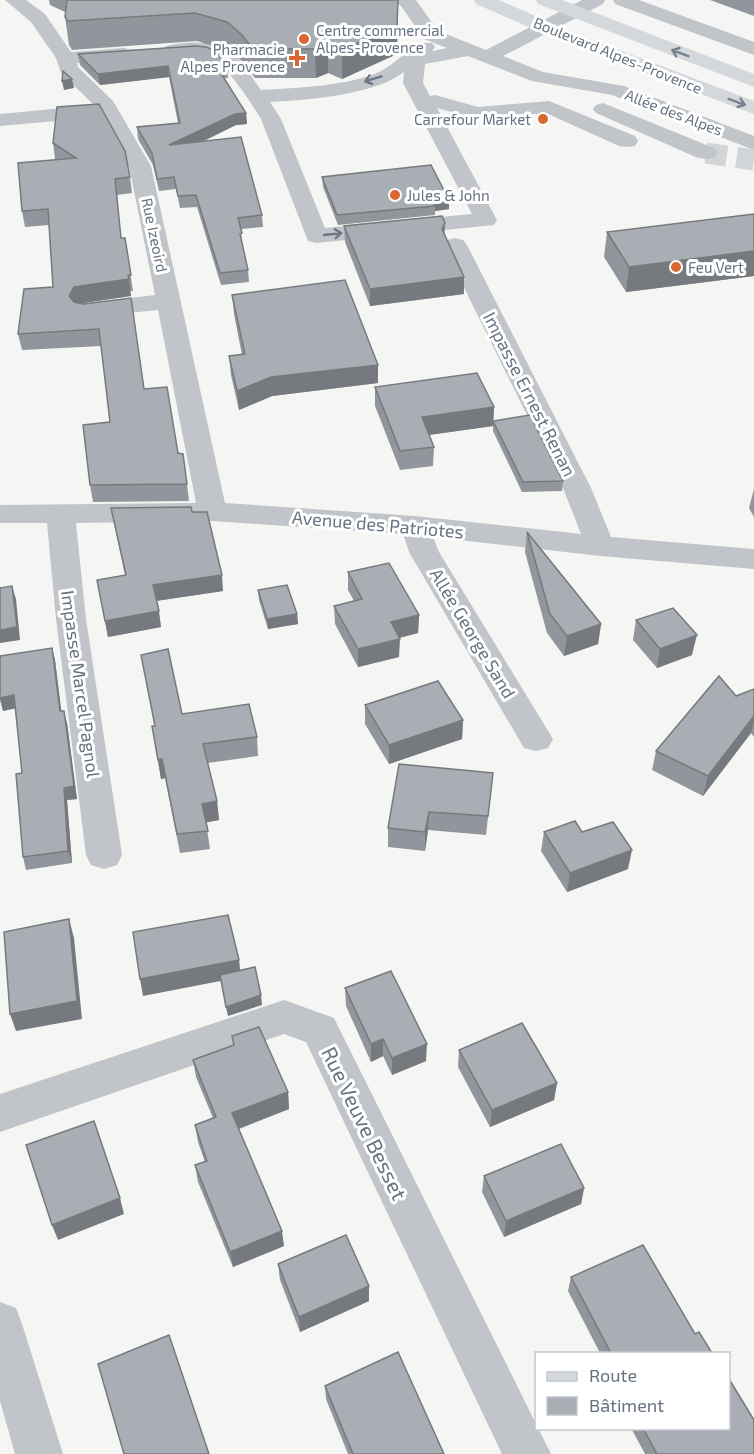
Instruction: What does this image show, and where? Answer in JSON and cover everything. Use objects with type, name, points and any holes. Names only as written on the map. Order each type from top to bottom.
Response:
[{"type":"main road","name":"Boulevard Alpes-Provence","points":[[483,0],[684,83],[754,108]]},
{"type":"main road","name":"Boulevard Alpes-Provence","points":[[545,0],[754,81]]},
{"type":"street","name":"Rue Izeoird","points":[[14,0],[38,18],[66,58],[69,69],[110,110],[140,166],[212,512]]},
{"type":"street","name":"Allée des Alpes","points":[[402,0],[408,2],[431,35],[539,77],[618,90],[754,144]]},
{"type":"street","points":[[66,58],[197,48],[213,51],[225,57],[271,119],[316,236],[486,220],[429,102],[413,83],[415,63],[428,56],[480,53],[546,26],[596,0]]},
{"type":"street","points":[[622,0],[754,49]]},
{"type":"street","points":[[255,96],[312,94],[369,81],[388,75],[420,50],[440,38]]},
{"type":"street","points":[[554,80],[579,98],[706,153]]},
{"type":"street","points":[[429,102],[477,113],[514,129],[539,114],[571,107],[596,119],[580,124]]},
{"type":"street","points":[[0,120],[110,110]]},
{"type":"street","points":[[477,113],[507,110],[539,114],[580,124],[627,141]]},
{"type":"street","name":"Impasse Ernest Renan","points":[[455,244],[577,488],[600,546]]},
{"type":"street","points":[[86,310],[169,301]]},
{"type":"street","name":"Avenue des Patriotes","points":[[0,514],[212,512],[415,525],[600,546],[754,559]]},
{"type":"street","name":"Impasse Marcel Pagnol","points":[[61,513],[71,619],[104,855]]},
{"type":"street","name":"Allée George Sand","points":[[415,525],[424,552],[536,739]]},
{"type":"street","name":"Rue Veuve Besset","points":[[0,1113],[284,1017],[320,1030],[527,1454]]},
{"type":"street","points":[[0,1324],[39,1454]]},
{"type":"building","points":[[67,0],[398,0],[397,25],[342,50],[328,44],[315,49],[253,49],[227,22],[195,13],[68,21],[65,17]]},
{"type":"building","points":[[196,46],[216,51],[227,67],[217,67],[246,113],[235,114],[169,145],[241,137],[262,215],[238,218],[248,270],[220,273],[196,195],[178,196],[174,177],[157,179],[152,153],[137,127],[180,123],[168,66],[98,74],[78,54]]},
{"type":"building","points":[[63,71],[72,79],[62,81]]},
{"type":"building","points":[[99,104],[125,151],[130,177],[115,179],[121,238],[125,238],[131,275],[128,275],[129,279],[74,287],[69,296],[74,302],[83,304],[131,298],[144,389],[167,387],[178,453],[183,454],[187,484],[90,485],[83,425],[110,422],[99,329],[18,334],[24,289],[53,287],[48,209],[22,211],[18,163],[76,158],[53,143],[57,107]]},
{"type":"building","name":"Jules & John","points":[[431,165],[449,200],[434,202],[435,206],[337,215],[322,177]]},
{"type":"building","points":[[754,214],[754,251],[629,267],[607,232]]},
{"type":"building","points":[[442,216],[445,223],[442,229],[464,277],[370,289],[344,226]]},
{"type":"building","points":[[345,280],[378,365],[271,377],[237,391],[229,356],[245,354],[232,295]]},
{"type":"building","points":[[477,373],[494,407],[422,417],[434,447],[400,451],[375,387]]},
{"type":"building","points":[[530,415],[563,481],[523,482],[493,421]]},
{"type":"building","points":[[191,507],[192,512],[207,512],[222,575],[153,585],[159,611],[105,621],[97,580],[126,575],[111,508]]},
{"type":"building","points":[[527,532],[601,624],[567,636],[550,614]]},
{"type":"building","points":[[389,563],[419,615],[391,622],[400,639],[358,649],[334,606],[362,599],[348,572]]},
{"type":"building","points":[[287,585],[297,614],[267,619],[258,590]]},
{"type":"building","points":[[12,586],[17,627],[0,630],[0,588]]},
{"type":"building","points":[[673,608],[697,635],[660,649],[636,620]]},
{"type":"building","points":[[52,648],[60,711],[64,711],[74,786],[64,788],[68,851],[23,857],[16,774],[22,773],[14,695],[0,698],[0,656]]},
{"type":"building","points":[[168,649],[182,714],[249,704],[257,737],[203,744],[217,801],[202,804],[208,831],[177,834],[162,759],[158,760],[152,726],[155,726],[141,655]]},
{"type":"building","points":[[719,676],[736,696],[754,689],[754,716],[708,776],[656,751]]},
{"type":"building","points":[[438,681],[463,720],[389,745],[365,705]]},
{"type":"building","points":[[399,764],[493,773],[488,816],[429,812],[425,832],[388,828]]},
{"type":"building","points":[[575,821],[582,832],[613,822],[632,850],[570,873],[544,832]]},
{"type":"building","points":[[228,915],[239,960],[140,979],[133,932]]},
{"type":"building","points":[[69,919],[77,1001],[10,1014],[4,932]]},
{"type":"building","points":[[255,967],[261,995],[226,1007],[220,975]]},
{"type":"building","points":[[391,971],[427,1044],[392,1058],[383,1039],[371,1044],[345,988]]},
{"type":"building","points":[[522,1023],[557,1083],[492,1110],[459,1050]]},
{"type":"building","points":[[259,1027],[288,1092],[232,1113],[282,1231],[230,1252],[195,1165],[207,1161],[195,1125],[216,1117],[193,1060],[234,1045],[232,1036]]},
{"type":"building","points":[[94,1121],[120,1198],[52,1225],[26,1145]]},
{"type":"building","points":[[561,1144],[584,1188],[506,1221],[484,1176]]},
{"type":"building","points":[[346,1235],[369,1286],[299,1317],[278,1264]]},
{"type":"building","points":[[643,1245],[695,1334],[699,1332],[711,1352],[610,1352],[571,1277]]},
{"type":"building","points":[[169,1335],[209,1454],[124,1454],[98,1364]]},
{"type":"building","points":[[398,1352],[444,1454],[353,1454],[325,1386]]},
{"type":"building","points":[[730,1381],[754,1420],[754,1454],[657,1454],[644,1430],[730,1430]]},
{"type":"tunnel","points":[[706,153],[754,160]]},
{"type":"place","name":"Centre commercial Alpes-Provence","points":[[304,39]]},
{"type":"place","name":"Pharmacie Alpes Provence","points":[[297,58]]},
{"type":"place","name":"Carrefour Market","points":[[543,119]]},
{"type":"place","name":"Jules & John","points":[[395,195]]},
{"type":"place","name":"Feu Vert","points":[[676,267]]}]
